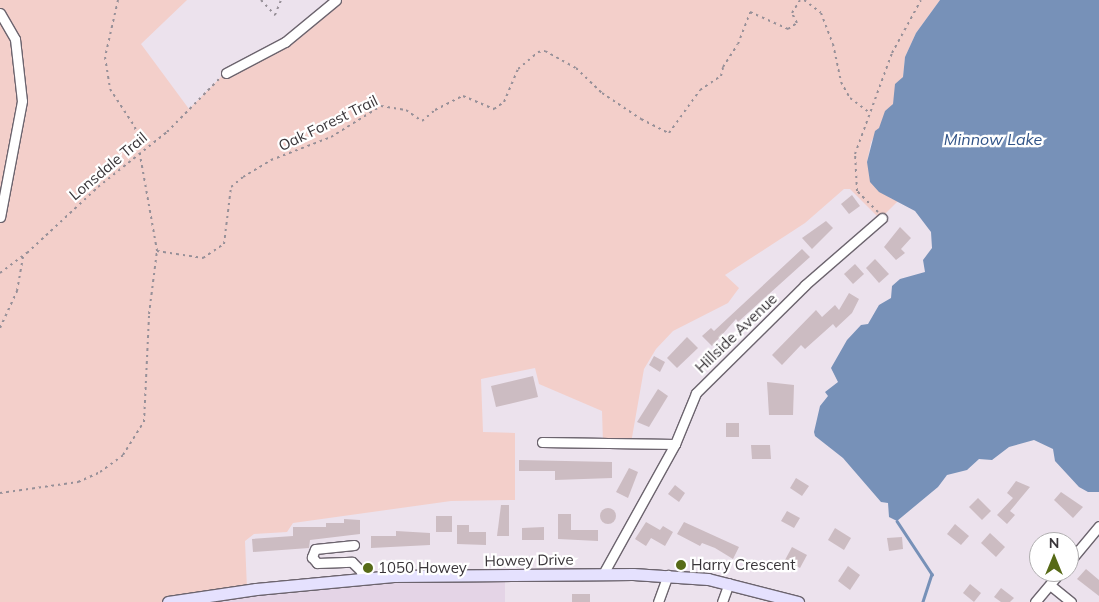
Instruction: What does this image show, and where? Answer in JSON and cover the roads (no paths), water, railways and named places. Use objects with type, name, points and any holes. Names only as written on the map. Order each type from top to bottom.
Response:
[{"type":"main road","name":"Howey Drive","points":[[168,602],[248,590],[362,578],[603,574],[668,575],[729,583],[798,602]]},
{"type":"street","points":[[226,73],[285,42],[336,0]]},
{"type":"street","points":[[0,13],[15,39],[22,100],[0,217]]},
{"type":"street","name":"Hillside Avenue","points":[[603,574],[675,444],[688,408],[710,376],[882,218]]},
{"type":"street","points":[[542,442],[675,444]]},
{"type":"street","points":[[1079,550],[1099,526]]},
{"type":"street","points":[[354,545],[315,549],[312,557],[318,563],[352,562],[361,571],[362,578]]},
{"type":"street","points":[[658,602],[668,575]]},
{"type":"street","points":[[1035,602],[1052,582]]},
{"type":"street","points":[[722,602],[729,583]]},
{"type":"street","points":[[1050,585],[1071,602]]},
{"type":"water","name":"Minnow Lake","points":[[940,0],[1099,0],[1099,492],[1088,492],[1079,487],[1055,461],[1053,449],[1034,440],[1009,447],[992,460],[979,459],[967,470],[947,475],[938,487],[897,521],[889,517],[888,503],[881,502],[843,458],[815,436],[814,432],[820,406],[828,396],[825,392],[838,382],[831,368],[847,340],[861,325],[868,324],[879,305],[891,298],[892,286],[900,279],[925,272],[923,260],[932,248],[931,232],[915,211],[879,192],[870,182],[867,162],[875,131],[879,128],[885,111],[893,104],[895,84],[903,77],[905,57],[916,33]]},
{"type":"waterway","points":[[897,521],[932,574],[923,602]]},
{"type":"place","name":"Harry Crescent","points":[[681,565]]},
{"type":"place","name":"1050 Howey","points":[[368,568]]}]
